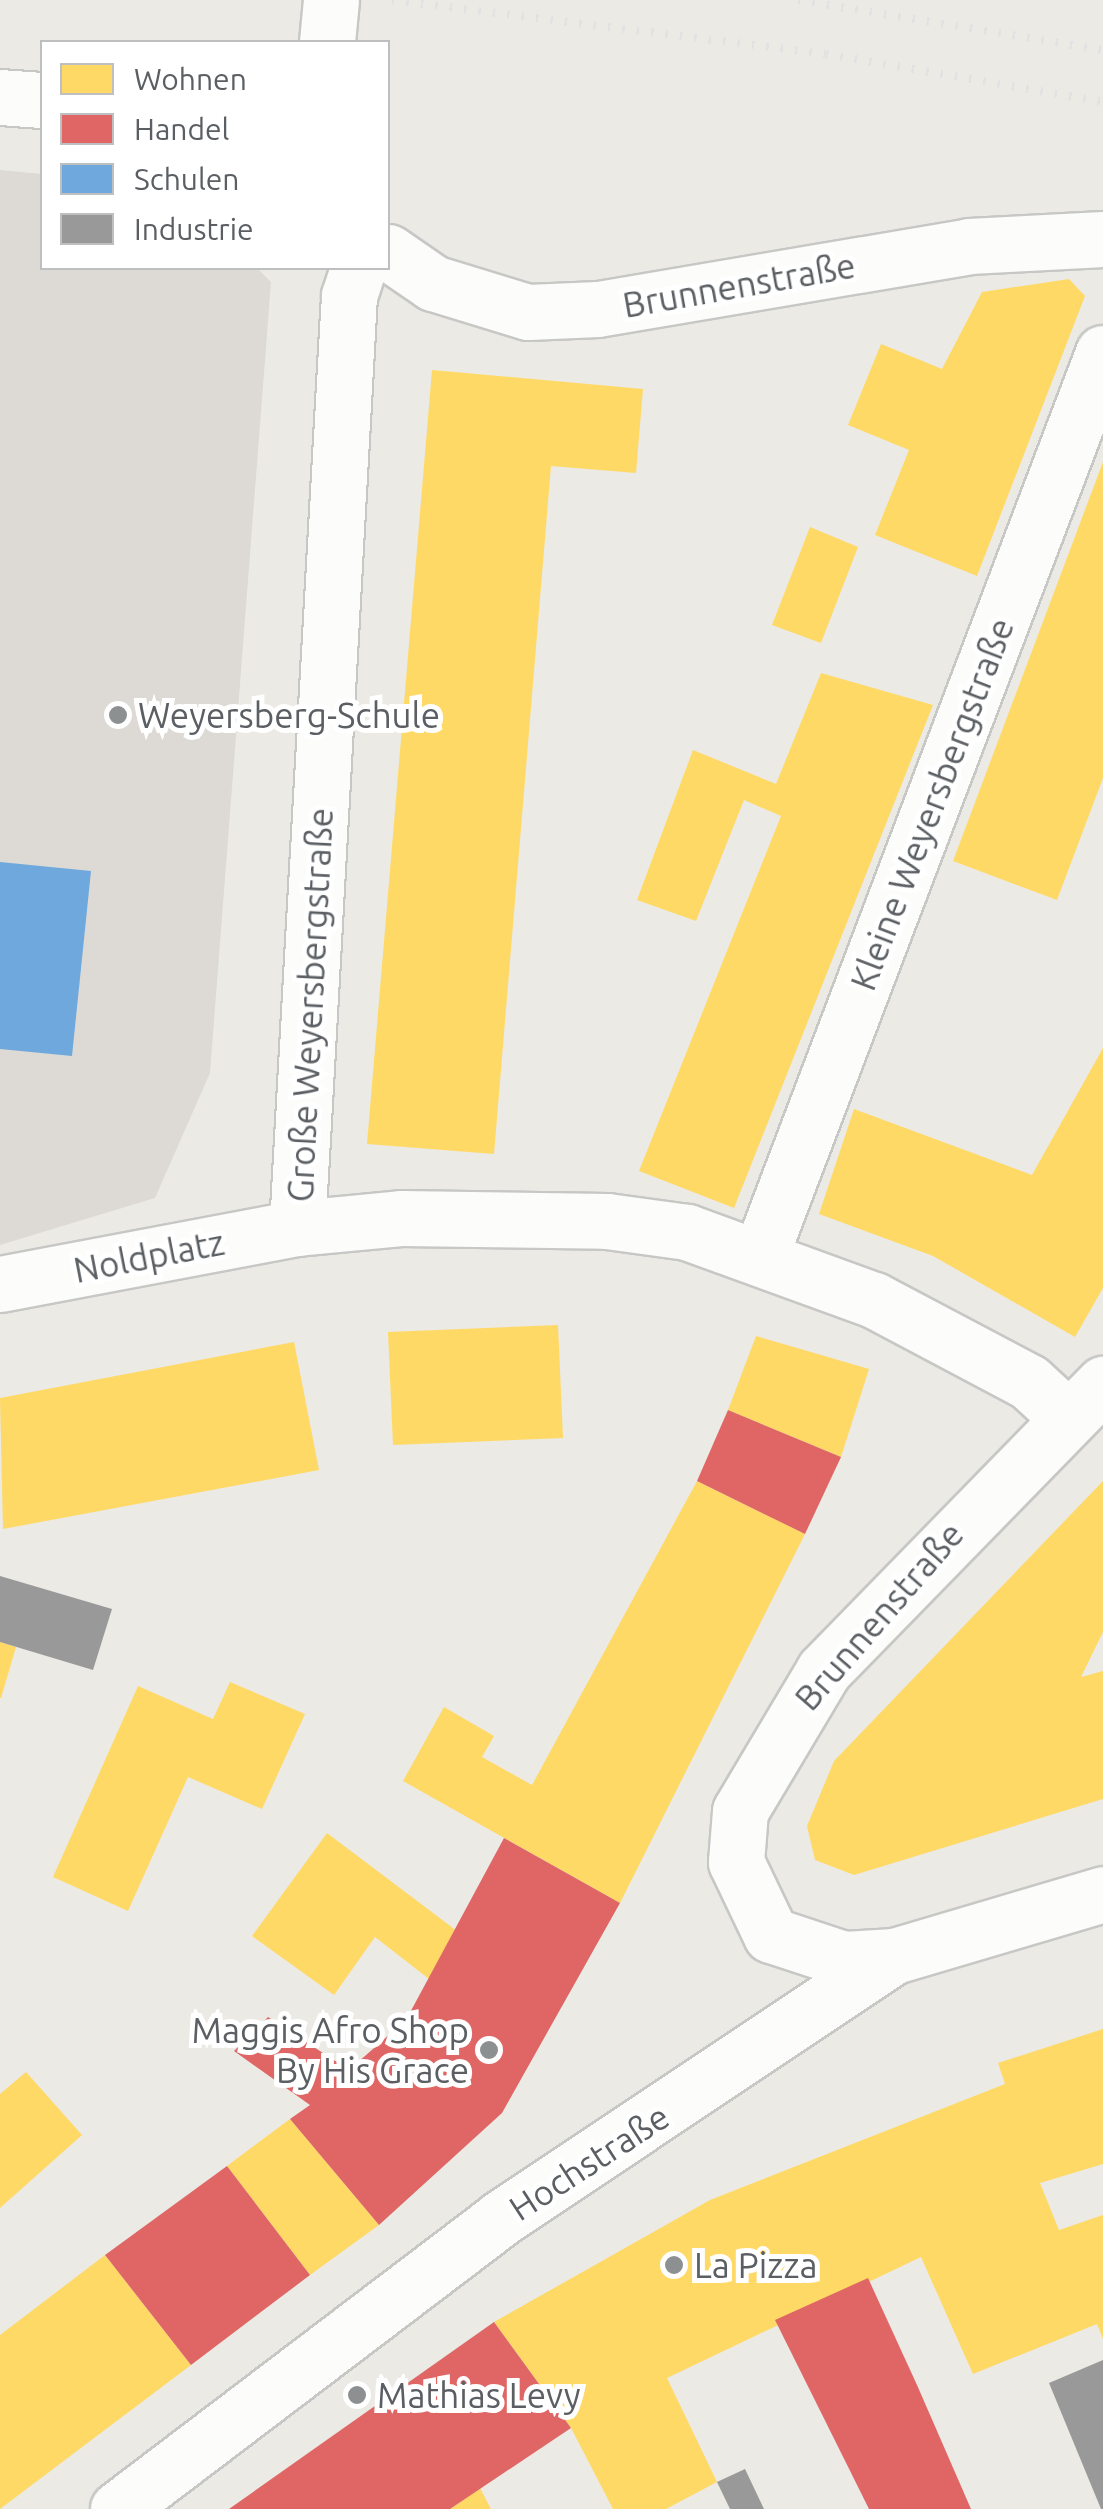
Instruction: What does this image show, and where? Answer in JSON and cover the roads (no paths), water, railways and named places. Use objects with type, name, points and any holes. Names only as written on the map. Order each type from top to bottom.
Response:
[{"type":"street","points":[[327,40],[331,0]]},
{"type":"street","points":[[0,97],[40,100]]},
{"type":"street","name":"Brunnenstraße","points":[[390,253],[433,284],[528,312],[598,309],[969,246],[1103,239]]},
{"type":"street","name":"Große Weyersbergstraße","points":[[357,270],[349,296],[297,1228],[401,1218],[606,1221],[687,1232],[874,1300],[988,1358],[1085,1400]]},
{"type":"street","name":"Kleine Weyersbergstraße","points":[[760,1256],[1103,352]]},
{"type":"street","name":"Noldplatz","points":[[0,1284],[297,1228]]},
{"type":"street","name":"Brunnenstraße","points":[[894,1956],[844,1960],[771,1935],[736,1862],[740,1810],[824,1670],[1085,1400]]},
{"type":"street","name":"Hochstraße","points":[[118,2509],[501,2218],[894,1956],[1103,1894]]},
{"type":"railway","points":[[392,0],[826,54],[1103,102]]},
{"type":"railway","points":[[798,0],[1103,50]]},
{"type":"place","name":"Weyersberg-Schule","points":[[118,715]]},
{"type":"place","name":"Maggis Afro Shop By His Grace","points":[[489,2050]]},
{"type":"place","name":"La Pizza","points":[[674,2265]]},
{"type":"place","name":"Mathias Levy","points":[[357,2395]]}]
